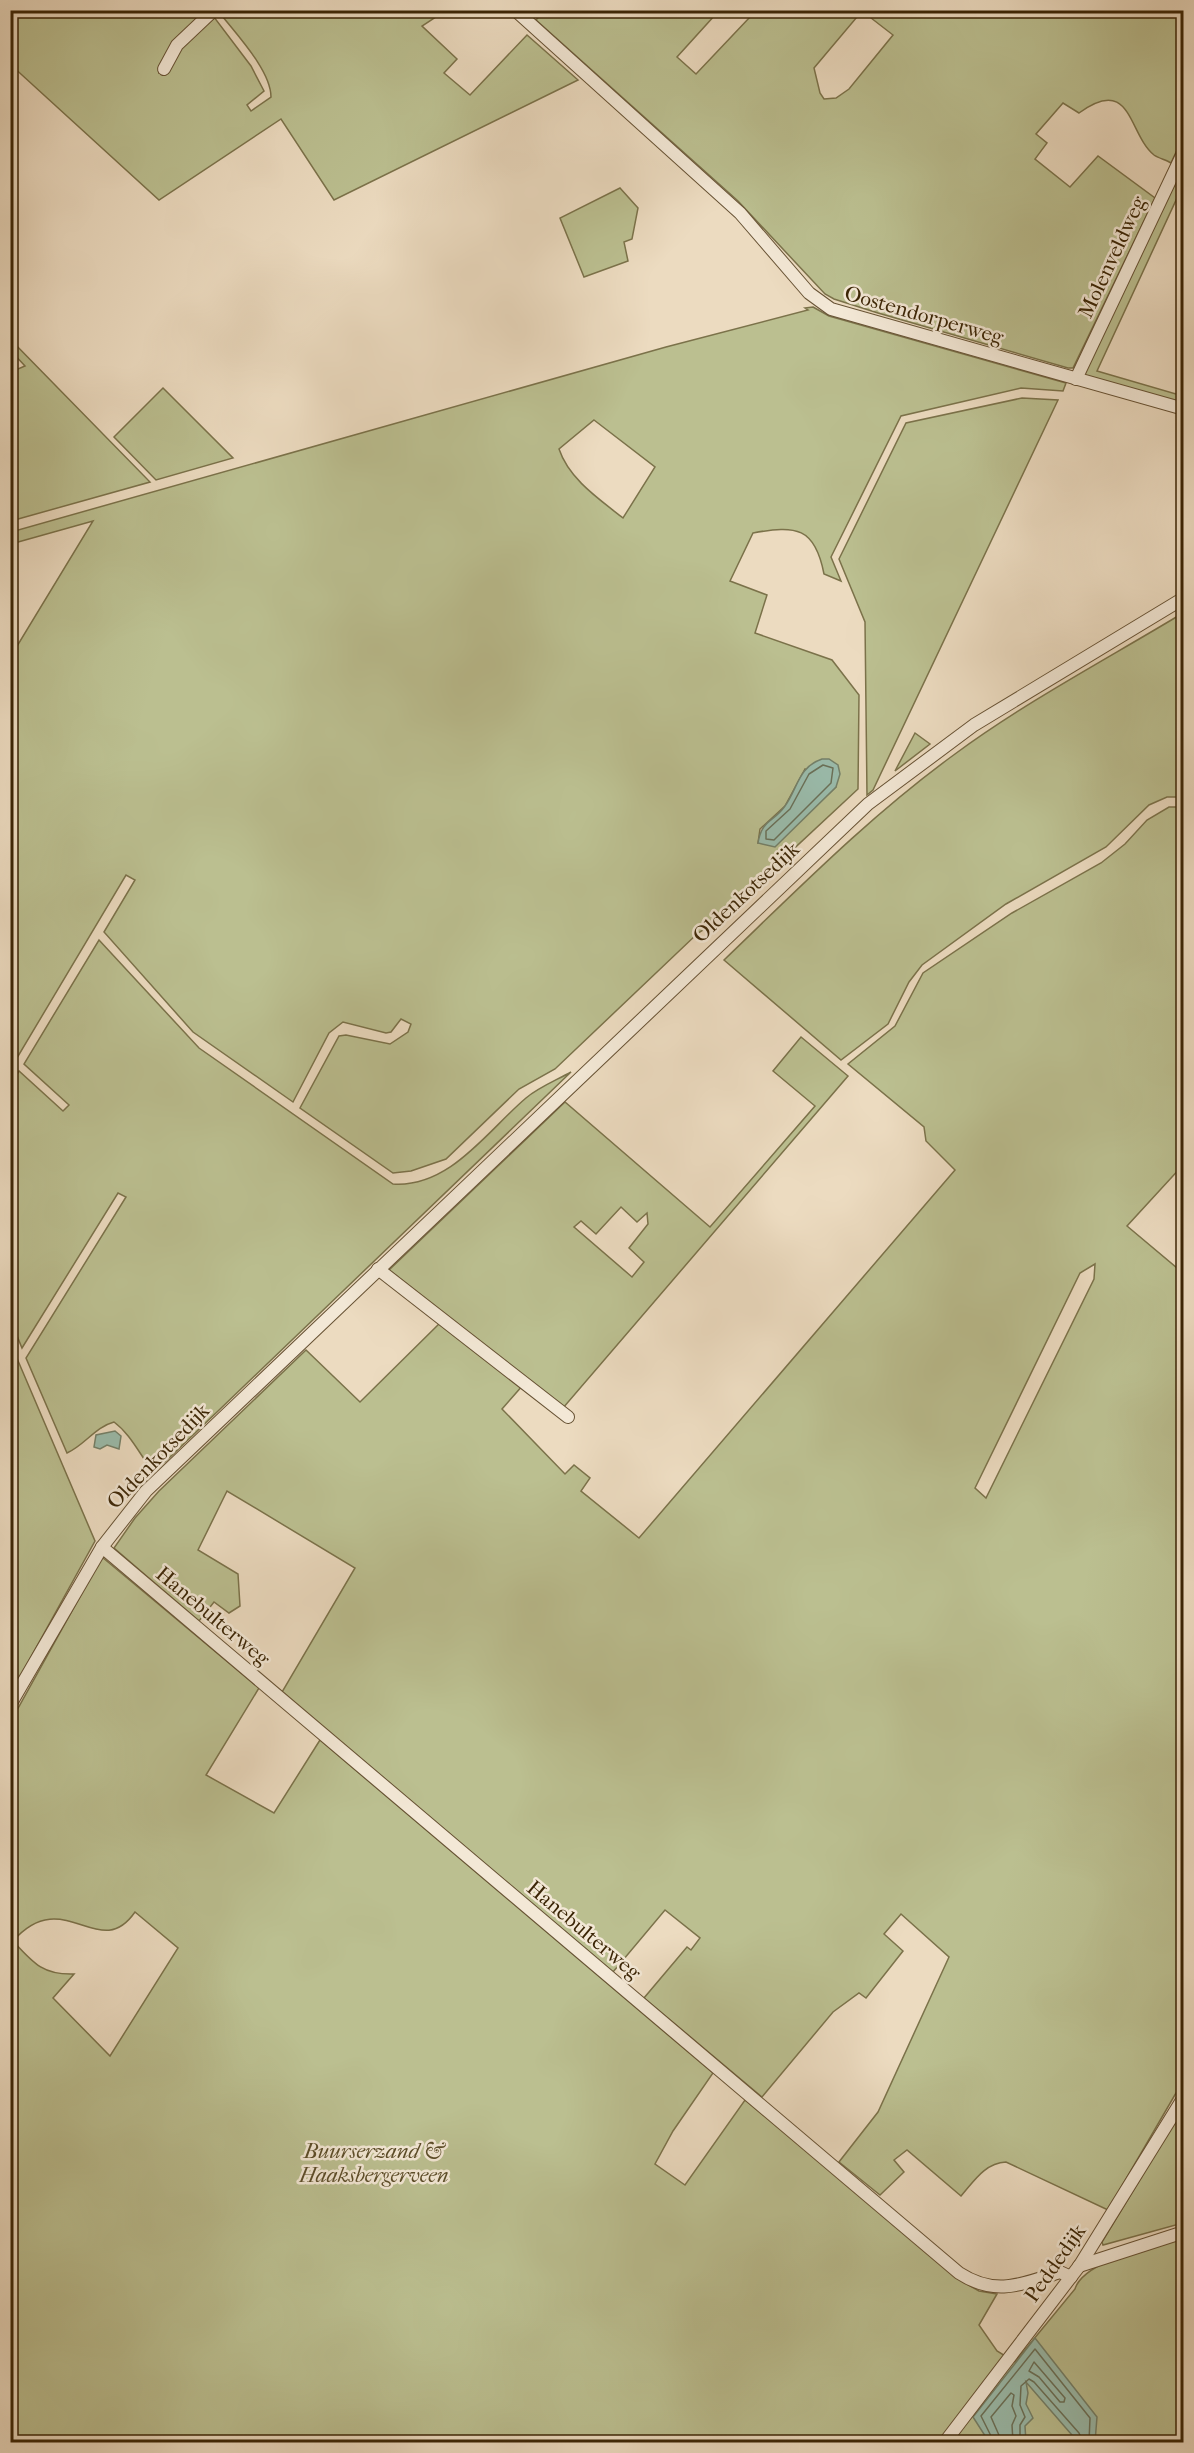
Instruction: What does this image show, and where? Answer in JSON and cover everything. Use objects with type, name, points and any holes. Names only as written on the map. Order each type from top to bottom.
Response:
[{"type":"street","points":[[164,69],[177,45],[214,10]]},
{"type":"street","name":"Oostendorperweg","points":[[515,10],[740,213],[817,300],[831,309],[1184,409]]},
{"type":"street","name":"Molenveldweg","points":[[1076,379],[1184,151]]},
{"type":"street","name":"Oldenkotsedijk","points":[[10,1705],[102,1547],[146,1491],[868,804],[974,725],[1184,598]]},
{"type":"street","points":[[378,1269],[568,1417]]},
{"type":"street","name":"Hanebulterweg","points":[[102,1547],[959,2273],[983,2286],[995,2288],[1016,2286],[1066,2275]]},
{"type":"street","name":"Peddedijk","points":[[945,2442],[1066,2275],[1080,2265],[1184,2097]]},
{"type":"street","points":[[1080,2265],[1184,2232]]},
{"type":"green space","points":[[10,11],[209,11],[162,63],[159,73],[167,71],[176,53],[214,17],[251,66],[264,91],[247,105],[251,111],[271,97],[269,86],[259,64],[219,12],[221,11],[445,11],[422,26],[457,59],[444,73],[470,95],[527,35],[578,80],[334,200],[281,119],[159,200],[11,65]]},
{"type":"green space","points":[[544,11],[710,11],[715,15],[677,57],[696,74],[750,17],[744,11],[862,11],[1183,11],[1183,137],[1171,163],[1154,155],[1145,146],[1127,112],[1119,104],[1109,100],[1096,103],[1079,113],[1063,103],[1036,134],[1047,143],[1035,159],[1070,187],[1098,156],[1155,198],[1073,368],[1068,368],[878,313],[825,294],[738,201],[536,20]],"holes":[[[862,11],[893,35],[849,89],[836,98],[824,99],[820,93],[814,68]]]},
{"type":"green space","points":[[1183,161],[1183,185],[1097,371],[1183,396],[1183,404],[1082,376]]},
{"type":"green space","points":[[620,188],[638,208],[632,239],[624,242],[628,261],[584,277],[560,218]]},
{"type":"green space","points":[[813,307],[829,316],[1066,383],[1063,391],[1021,388],[901,416],[831,557],[841,581],[824,574],[815,547],[809,538],[801,533],[781,529],[753,533],[730,581],[767,595],[755,633],[832,660],[859,695],[858,789],[713,924],[698,933],[555,1069],[519,1089],[446,1159],[411,1171],[393,1173],[300,1108],[339,1036],[346,1035],[390,1044],[408,1032],[411,1024],[401,1019],[391,1032],[386,1033],[343,1022],[329,1033],[293,1102],[193,1032],[104,932],[135,880],[126,875],[11,1068],[11,656],[93,521],[11,544],[11,532],[666,347],[808,310],[805,308]],"holes":[[[594,420],[655,467],[623,518],[577,479],[559,449]],[[805,769],[836,787],[785,835],[758,843],[760,829],[785,806]]]},
{"type":"green space","points":[[10,339],[150,482],[11,521],[11,372],[25,366],[11,351]]},
{"type":"green space","points":[[163,388],[233,458],[156,480],[114,437]]},
{"type":"green space","points":[[1022,398],[1058,400],[873,790],[867,795],[865,622],[839,559],[906,423]]},
{"type":"green space","points":[[1183,613],[1183,797],[1167,797],[1149,805],[1106,847],[1006,904],[922,965],[909,982],[888,1024],[841,1060],[724,960],[808,879],[924,777],[1039,698]]},
{"type":"green space","points":[[915,733],[930,744],[895,771]]},
{"type":"green space","points":[[1169,807],[1183,807],[1183,1165],[1127,1226],[1183,1273],[1183,2081],[1108,2210],[1006,2162],[986,2169],[961,2196],[907,2150],[894,2160],[904,2172],[880,2195],[839,2162],[878,2112],[949,1957],[901,1914],[884,1934],[903,1951],[866,1998],[859,1993],[833,2012],[762,2097],[644,1998],[687,1947],[691,1950],[700,1938],[665,1910],[613,1972],[282,1692],[355,1568],[227,1491],[198,1550],[238,1574],[240,1606],[229,1613],[214,1602],[199,1621],[114,1548],[135,1518],[159,1491],[306,1350],[360,1402],[442,1321],[523,1385],[502,1409],[565,1474],[574,1465],[590,1478],[581,1491],[639,1538],[955,1170],[926,1141],[924,1127],[848,1064],[895,1026],[923,973],[1012,913],[1101,863],[1125,844],[1147,820]],"holes":[[[1095,1264],[1094,1279],[986,1498],[975,1488],[1080,1273]]]},
{"type":"green space","points":[[99,940],[199,1048],[393,1184],[414,1183],[432,1177],[450,1167],[467,1154],[526,1098],[571,1072],[140,1486],[149,1466],[129,1437],[114,1422],[107,1424],[67,1453],[26,1358],[126,1197],[118,1193],[22,1348],[11,1321],[11,1086],[19,1071],[63,1111],[69,1105],[24,1064]]},
{"type":"green space","points":[[801,1037],[848,1076],[563,1408],[389,1270],[565,1102],[710,1227],[815,1106],[773,1071]],"holes":[[[621,1207],[637,1222],[647,1213],[648,1224],[629,1248],[644,1262],[632,1277],[574,1227],[581,1221],[596,1234]]]},
{"type":"green space","points":[[10,1342],[95,1541],[11,1693],[10,1693]]},
{"type":"green space","name":"Buurserzand & Haaksbergerveen","points":[[102,1557],[259,1688],[206,1775],[274,1813],[320,1740],[713,2073],[673,2131],[655,2164],[685,2185],[745,2100],[965,2283],[979,2291],[997,2294],[979,2325],[997,2351],[1015,2362],[1081,2279],[1092,2270],[1122,2255],[1183,2235],[1183,2442],[11,2442],[11,1721]],"holes":[[[135,1912],[178,1948],[110,2056],[53,1998],[74,1974],[46,1970],[27,1956],[13,1941],[31,1925],[49,1919],[65,1920],[94,1929],[108,1930],[122,1926]]]},
{"type":"green space","points":[[1183,2108],[1183,2223],[1103,2245],[1102,2242]]},
{"type":"water","points":[[822,759],[829,759],[838,765],[840,774],[836,787],[775,847],[758,843],[762,829],[785,806],[803,773],[808,767]]},
{"type":"water","points":[[115,1431],[121,1436],[119,1449],[107,1445],[100,1449],[94,1447],[96,1435]]},
{"type":"water","points":[[1035,2338],[1097,2417],[1095,2442],[1078,2442],[1026,2382],[1028,2393],[1026,2404],[1033,2418],[1025,2426],[1026,2442],[989,2442],[973,2417]]}]
